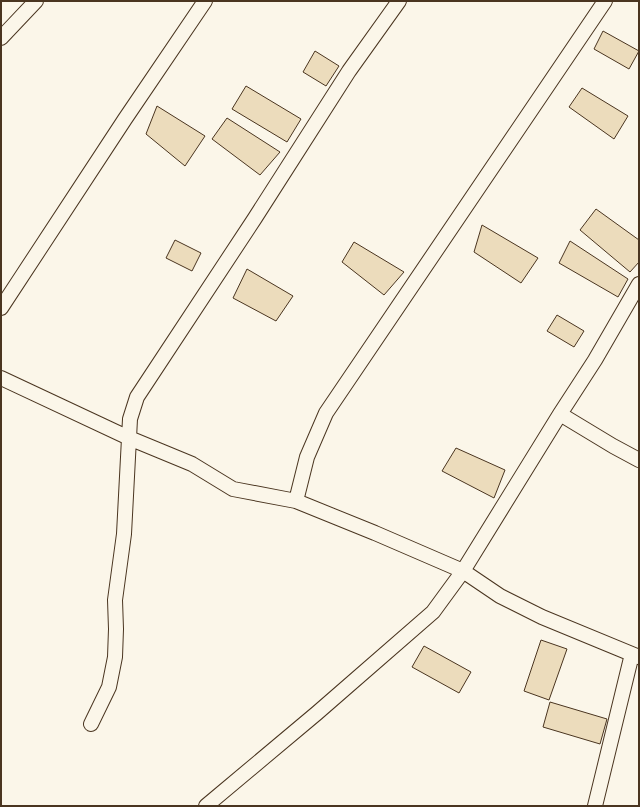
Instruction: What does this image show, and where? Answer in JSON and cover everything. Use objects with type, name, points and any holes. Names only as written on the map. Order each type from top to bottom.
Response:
[{"type":"street","points":[[1,38],[36,1]]},
{"type":"street","points":[[1,308],[125,118],[205,1]]},
{"type":"street","points":[[91,724],[109,687],[114,657],[116,629],[115,600],[124,534],[130,420],[137,397],[349,72],[398,1]]},
{"type":"street","points":[[296,501],[307,457],[326,413],[605,1]]},
{"type":"street","points":[[206,806],[317,713],[433,612],[463,572],[595,360],[639,284]]},
{"type":"street","points":[[1,378],[129,438],[192,464],[233,489],[296,501],[375,533],[463,572],[500,596],[535,613],[635,656],[595,806]]},
{"type":"street","points":[[560,414],[639,460]]},
{"type":"building","points":[[603,31],[639,51],[629,69],[594,49]]},
{"type":"building","points":[[315,51],[339,66],[326,86],[303,72]]},
{"type":"building","points":[[246,86],[301,119],[287,142],[232,109]]},
{"type":"building","points":[[582,88],[628,116],[614,139],[569,107]]},
{"type":"building","points":[[157,106],[205,136],[185,166],[146,134]]},
{"type":"building","points":[[227,118],[280,152],[260,175],[212,139]]},
{"type":"building","points":[[596,209],[639,240],[639,262],[630,272],[580,230]]},
{"type":"building","points":[[482,225],[538,258],[521,283],[474,252]]},
{"type":"building","points":[[175,240],[201,253],[192,271],[166,258]]},
{"type":"building","points":[[570,241],[628,279],[618,297],[559,263]]},
{"type":"building","points":[[354,242],[404,272],[384,295],[342,262]]},
{"type":"building","points":[[247,269],[293,296],[276,321],[233,298]]},
{"type":"building","points":[[557,315],[584,331],[574,347],[547,331]]},
{"type":"building","points":[[456,448],[505,470],[494,498],[442,471]]},
{"type":"building","points":[[541,640],[567,649],[549,700],[524,691]]},
{"type":"building","points":[[424,646],[471,672],[459,693],[412,667]]},
{"type":"building","points":[[550,702],[607,719],[600,744],[543,727]]}]
